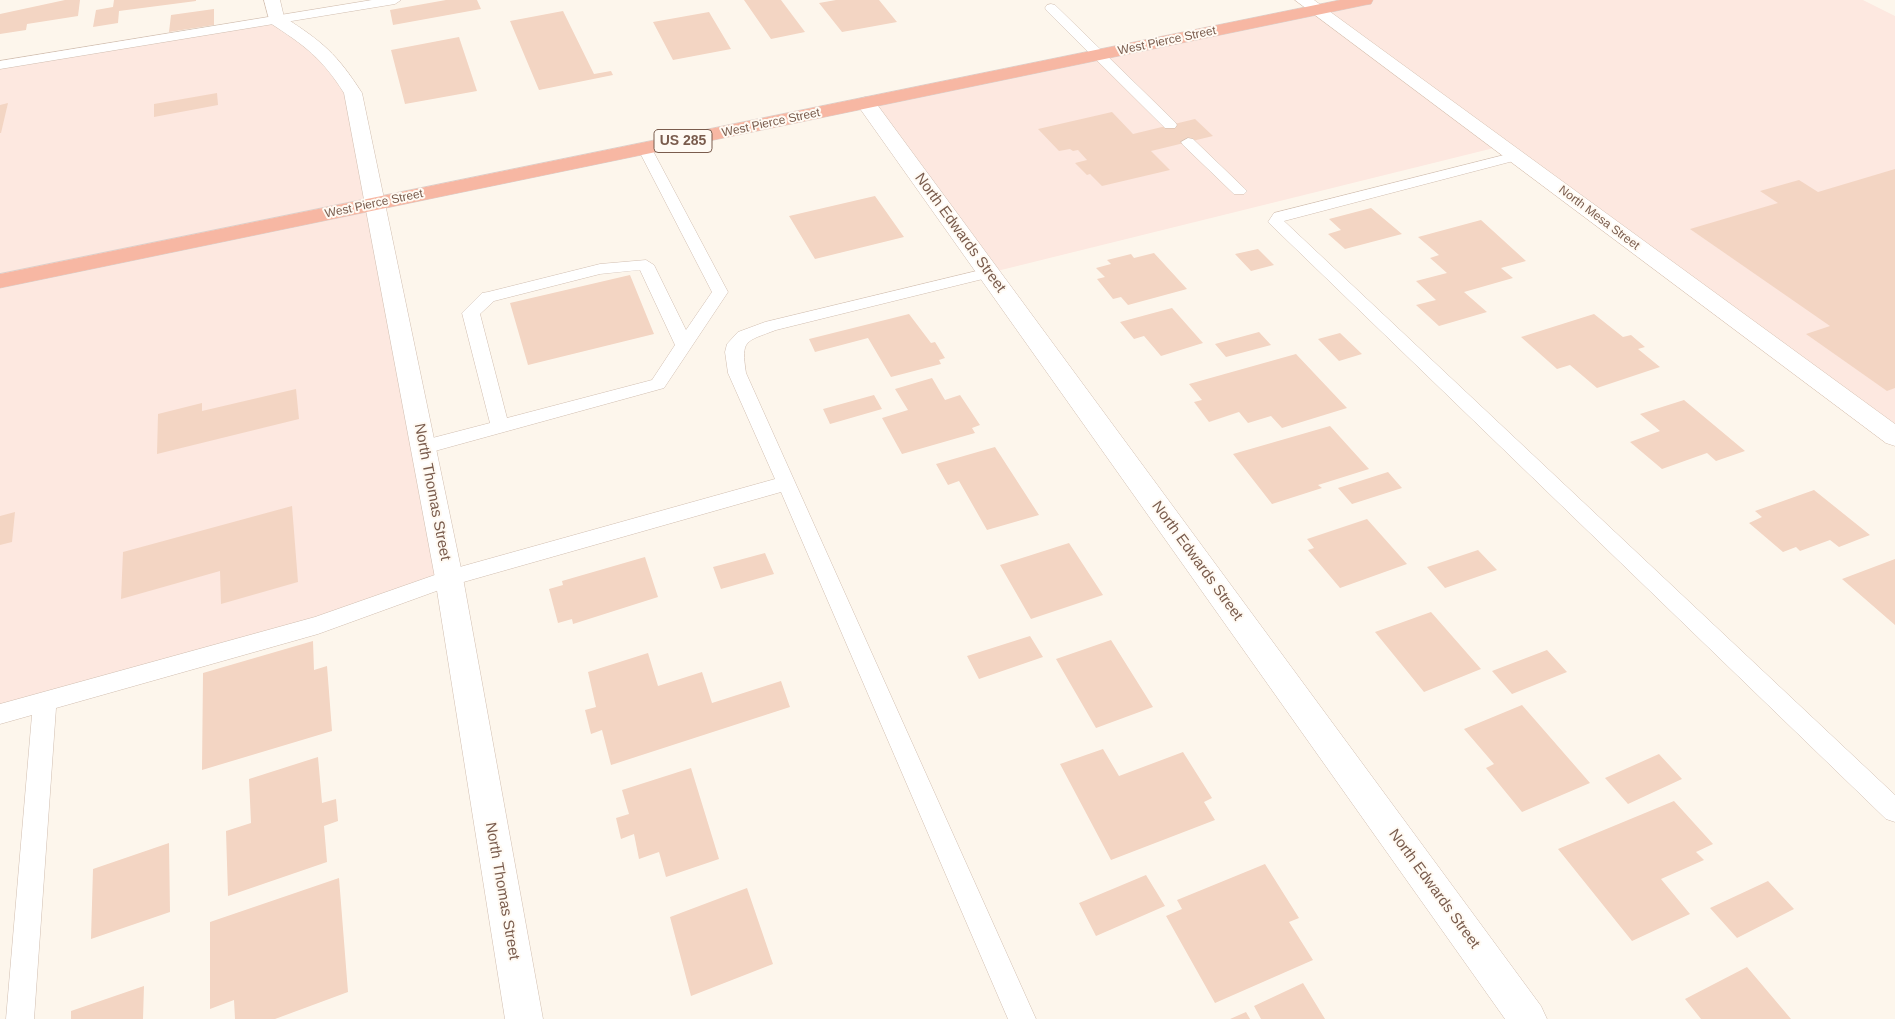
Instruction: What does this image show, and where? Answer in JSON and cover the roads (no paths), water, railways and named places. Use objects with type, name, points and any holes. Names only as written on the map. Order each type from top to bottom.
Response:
[{"type":"highway","name":"West Pierce Street","points":[[0,281],[1099,55],[1310,5],[1365,0]]},
{"type":"street","name":"North Mesa Street","points":[[1310,5],[1895,437]]},
{"type":"street","name":"North Thomas Street","points":[[274,10],[313,43],[336,66],[353,93],[424,447],[524,1019]]},
{"type":"street","name":"North Edwards Street","points":[[866,103],[1528,1019]]},
{"type":"lane","points":[[0,66],[274,10],[395,0]]},
{"type":"lane","points":[[1051,8],[1170,125]]},
{"type":"lane","points":[[1188,142],[1240,192]]},
{"type":"lane","points":[[424,447],[658,384],[720,292],[645,149]]},
{"type":"lane","points":[[1516,156],[1280,216],[1276,222],[1895,810]]},
{"type":"lane","points":[[500,427],[471,313],[488,297],[600,269],[646,265],[684,345]]},
{"type":"lane","points":[[989,273],[864,305],[771,326],[744,336],[736,344],[737,373],[1022,1019]]},
{"type":"lane","points":[[0,714],[318,624],[448,578],[787,483]]},
{"type":"lane","points":[[20,1019],[45,701]]}]
